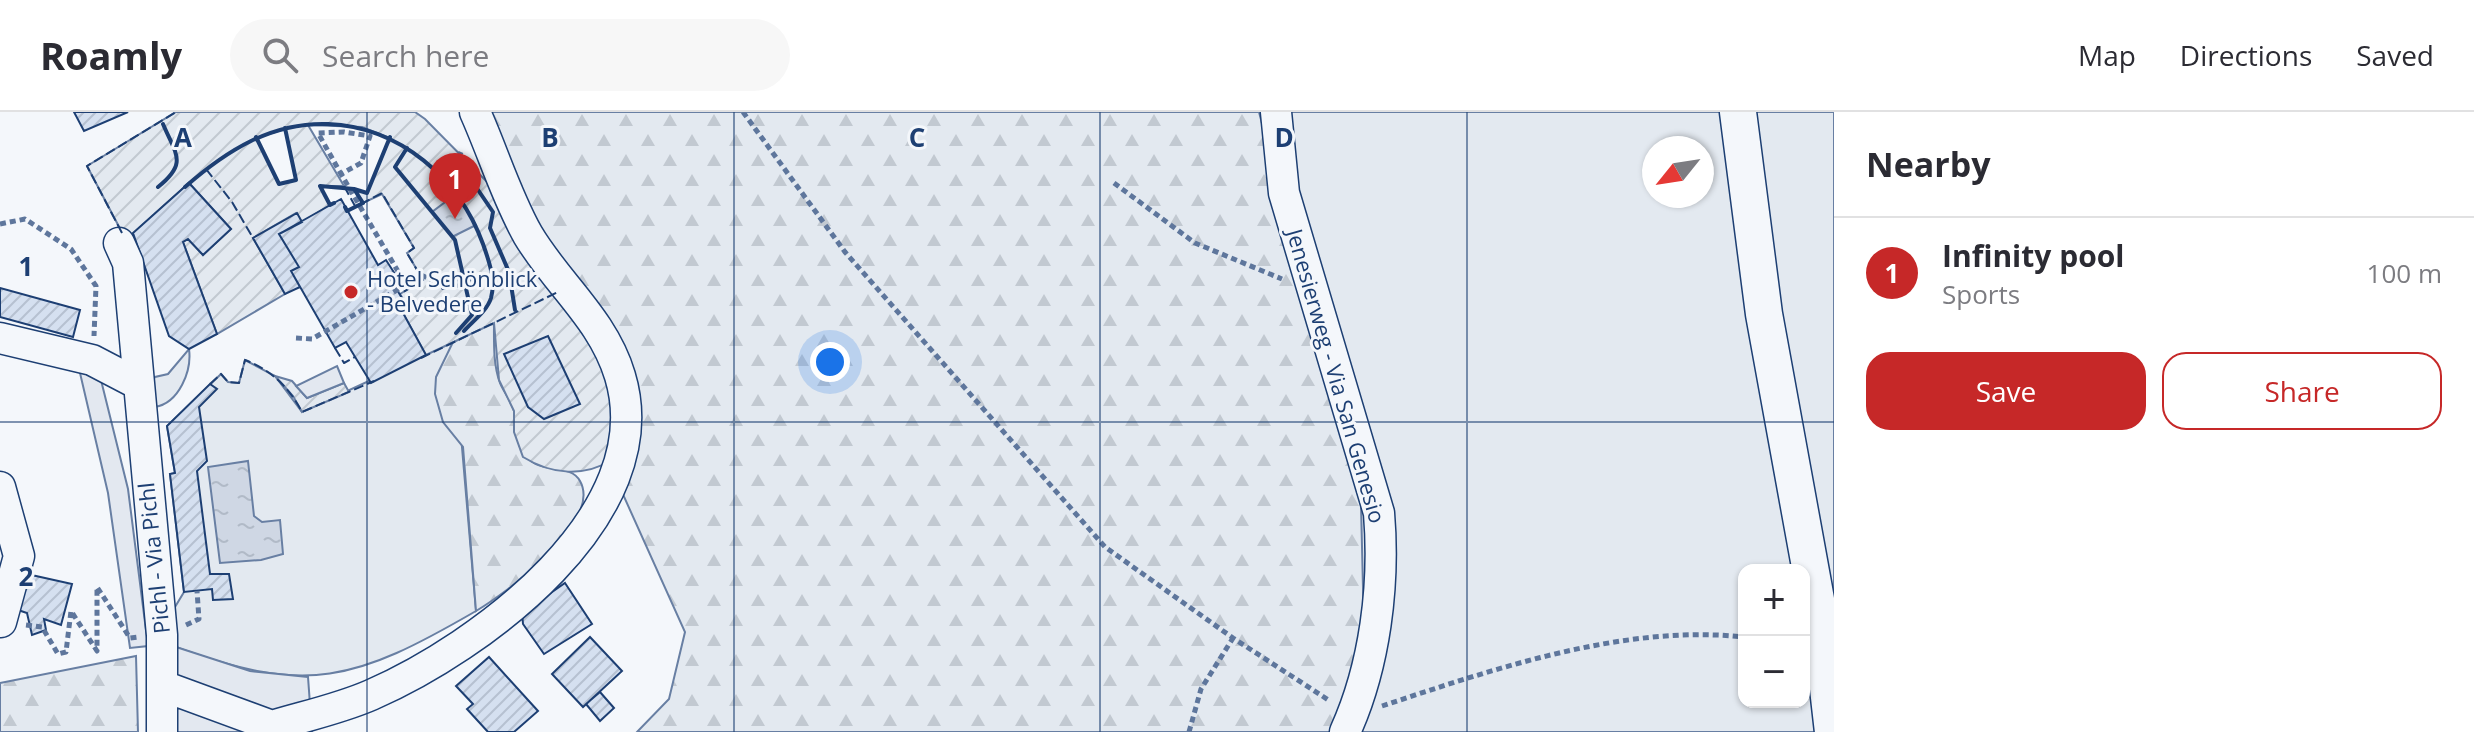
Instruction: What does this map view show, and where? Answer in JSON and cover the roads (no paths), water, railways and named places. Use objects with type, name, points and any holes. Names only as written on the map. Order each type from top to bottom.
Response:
[{"type":"main road","points":[[1738,112],[1764,314],[1821,627],[1833,727]]},
{"type":"street","points":[[163,686],[268,729],[368,697],[432,663],[526,593],[566,553],[604,503],[619,469],[626,431],[620,376],[595,322],[528,234],[475,112]]},
{"type":"street","name":"Jenesierweg - Via San Genesio","points":[[1276,112],[1282,180],[1379,513],[1383,554],[1379,593],[1368,656],[1348,724]]},
{"type":"street","name":"Pichl - Via Pichl","points":[[119,243],[128,263],[138,384],[176,630],[163,686],[162,732]]},
{"type":"street","points":[[0,338],[92,360],[138,384]]},
{"type":"street","points":[[0,487],[19,556],[1,622]]},
{"type":"water","points":[[456,194],[476,225],[452,237],[432,212]]},
{"type":"water","points":[[248,461],[254,516],[262,522],[280,520],[283,554],[261,560],[220,563],[208,467]]},
{"type":"place","name":"Infinity pool","points":[[455,219]]},
{"type":"place","name":"Hotel Schönblick - Belvedere","points":[[351,292]]}]
